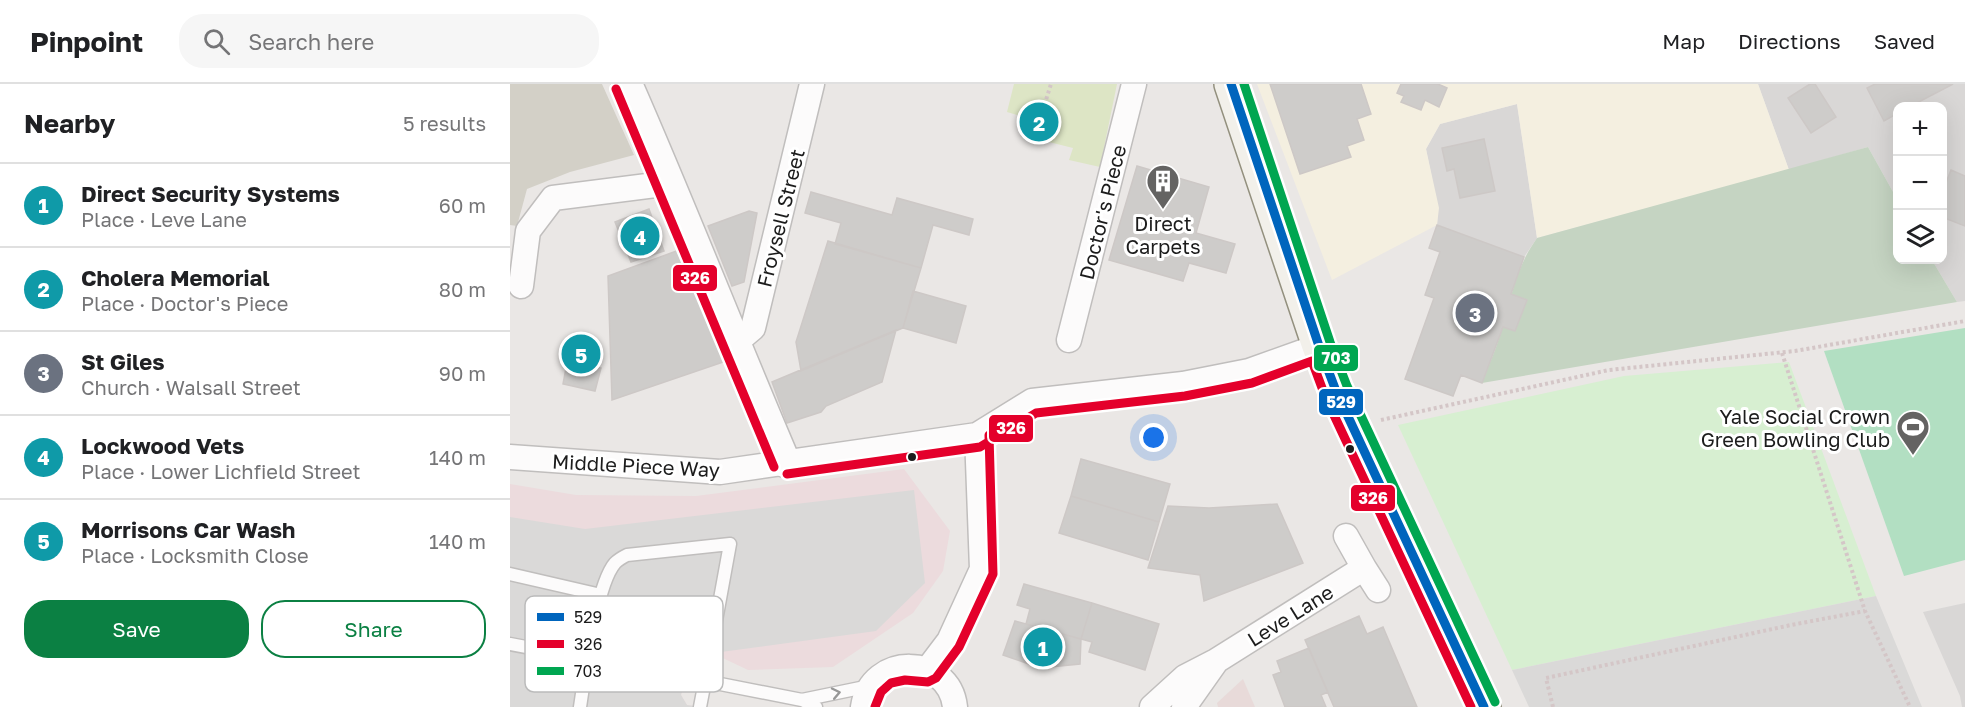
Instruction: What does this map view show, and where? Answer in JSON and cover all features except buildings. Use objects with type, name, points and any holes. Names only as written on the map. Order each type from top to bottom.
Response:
[{"type":"main road","points":[[1231,84],[1319,346],[1353,427],[1484,707]]},
{"type":"street","points":[[627,84],[671,183],[785,462]]},
{"type":"street","name":"Froysell Street","points":[[735,344],[753,328],[812,84]]},
{"type":"street","name":"Doctor's Piece","points":[[1070,340],[1134,84]]},
{"type":"street","points":[[521,286],[528,231],[553,198],[671,183]]},
{"type":"street","name":"Middle Piece Way","points":[[510,457],[720,472],[977,435],[1032,402],[1183,384],[1249,372],[1319,346]]},
{"type":"street","points":[[927,670],[949,641],[982,569],[977,435]]},
{"type":"street","points":[[1346,536],[1378,590]]},
{"type":"street","name":"Leve Lane","points":[[1152,707],[1185,677],[1216,662],[1364,568]]},
{"type":"street","name":"Leve Lane","points":[[1184,707],[1216,662]]},
{"type":"street","points":[[867,696],[883,674],[896,668],[912,666],[927,670],[940,678],[950,690],[955,707]]},
{"type":"lane","points":[[510,574],[602,595],[604,584],[616,562],[627,555],[730,544],[721,596]]},
{"type":"lane","points":[[510,644],[525,647]]},
{"type":"lane","points":[[723,685],[802,700],[867,696]]},
{"type":"lane","points":[[580,707],[583,692]]},
{"type":"lane","points":[[700,707],[703,692]]},
{"type":"lane","points":[[802,700],[816,707]]},
{"type":"path","points":[[1039,122],[1051,84]]},
{"type":"path","points":[[1353,427],[1609,370],[1782,353],[1965,321]]},
{"type":"path","points":[[1782,353],[1865,611],[1910,707]]},
{"type":"path","points":[[1553,707],[1546,678],[1865,611]]},
{"type":"shaded area","points":[[510,84],[602,84],[634,155],[570,172],[527,189],[517,226],[510,225]]},
{"type":"shaded area","points":[[1257,84],[1758,84],[1789,170],[1537,238],[1517,104],[1440,124],[1426,149],[1439,208],[1437,225],[1332,280]]},
{"type":"shaded area","points":[[1758,84],[1965,84],[1965,301],[1957,302],[1934,264],[1947,264],[1947,102],[1893,102],[1893,192],[1868,147],[1789,170]]},
{"type":"shaded area","points":[[1517,104],[1537,238],[1524,257],[1437,225],[1438,208],[1426,149],[1440,124]]},
{"type":"shaded area","points":[[904,469],[950,531],[943,571],[913,613],[833,667],[748,670],[723,658],[723,596],[525,596],[525,692],[682,692],[687,705],[701,707],[510,707],[510,484],[576,495],[696,496]]},
{"type":"shaded area","points":[[914,490],[925,583],[876,631],[723,652],[723,596],[525,596],[525,692],[682,692],[681,695],[687,705],[701,707],[510,707],[510,517],[585,529]]},
{"type":"shaded area","points":[[1876,596],[1922,707],[1529,707],[1512,670]]},
{"type":"shaded area","points":[[1965,603],[1965,707],[1962,707],[1960,696],[1923,612]]},
{"type":"shaded area","points":[[1243,679],[1255,707],[1218,707],[1217,703]]},
{"type":"green space","points":[[1014,84],[1117,84],[1100,167],[1069,160],[1073,148],[1049,142],[1053,126],[1007,112]]},
{"type":"green space","points":[[1868,147],[1893,192],[1893,264],[1934,264],[1957,302],[1482,383],[1499,340],[1520,270],[1537,238]]},
{"type":"green space","name":"Yale Social Crown Green Bowling Club","points":[[1965,328],[1965,560],[1904,576],[1824,351]]},
{"type":"green space","points":[[1789,362],[1876,596],[1512,670],[1398,425],[1624,376]]},
{"type":"transit line","name":"529","points":[[1231,84],[1336,391],[1484,707]]},
{"type":"transit line","name":"703","points":[[1244,84],[1330,342],[1347,386],[1495,702]]},
{"type":"transit line","name":"326","points":[[616,89],[774,467]]},
{"type":"transit line","name":"326","points":[[787,474],[980,447],[1036,413],[1185,396],[1252,383],[1312,361],[1325,396],[1471,707]]},
{"type":"transit line","name":"326","points":[[875,707],[881,692],[891,683],[905,680],[928,682],[936,678],[959,647],[993,574],[989,435]]},
{"type":"place","name":"Cholera Memorial","points":[[1039,122]]},
{"type":"place","name":"Direct Carpets","points":[[1163,210]]},
{"type":"place","name":"Lockwood Vets","points":[[640,236]]},
{"type":"place","name":"St Giles","points":[[1475,313]]},
{"type":"place","name":"Morrisons Car Wash","points":[[581,354]]},
{"type":"place","name":"Yale Social Crown Green Bowling Club","points":[[1913,456]]},
{"type":"place","name":"Direct Security Systems","points":[[1043,647]]}]
